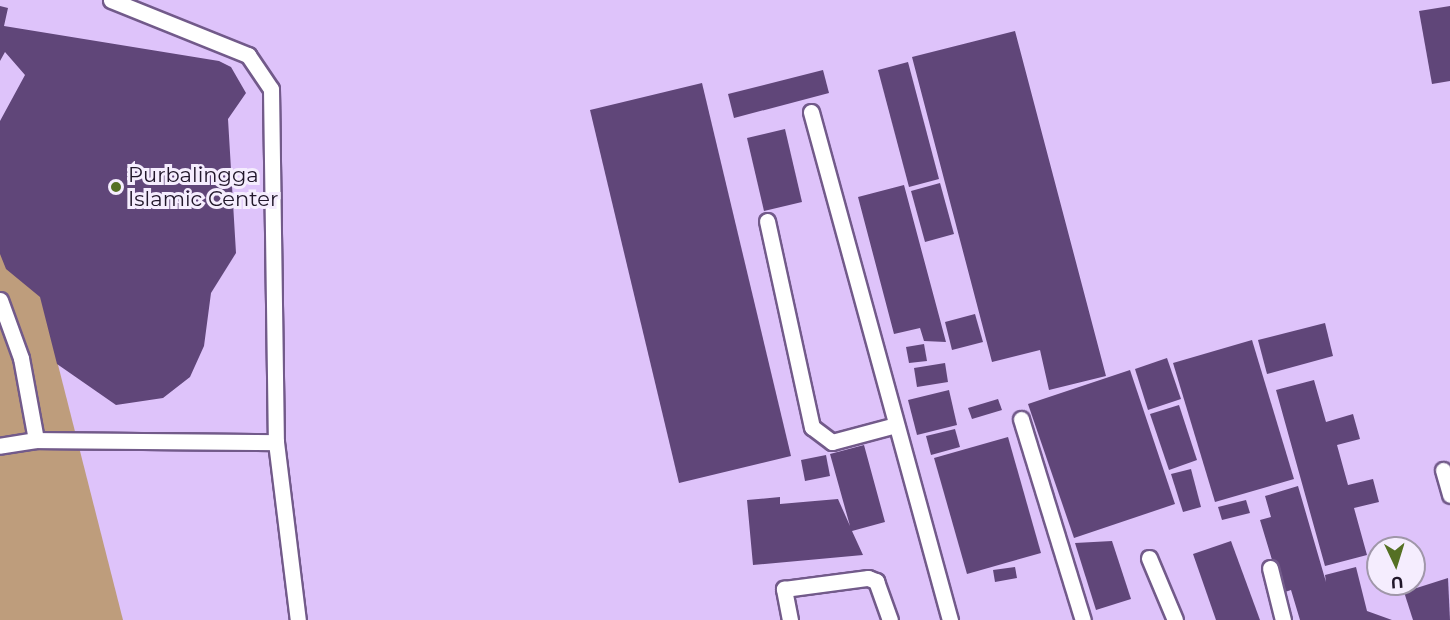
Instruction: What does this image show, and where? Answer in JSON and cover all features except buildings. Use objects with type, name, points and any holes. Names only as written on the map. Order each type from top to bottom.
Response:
[{"type":"lane","points":[[111,0],[248,55],[271,89],[276,442],[298,620]]},
{"type":"lane","points":[[811,112],[950,620]]},
{"type":"lane","points":[[767,221],[812,427],[832,442],[896,425]]},
{"type":"lane","points":[[0,300],[21,358],[36,440]]},
{"type":"lane","points":[[1021,419],[1083,620]]},
{"type":"lane","points":[[0,446],[36,440],[276,442]]},
{"type":"lane","points":[[1443,470],[1450,495]]},
{"type":"lane","points":[[1149,558],[1175,620]]},
{"type":"lane","points":[[1270,568],[1283,620]]},
{"type":"lane","points":[[790,620],[784,589],[868,578],[876,581],[890,620]]},
{"type":"shaded area","points":[[27,243],[123,620],[0,620],[0,247]]},
{"type":"place","name":"Purbalingga Islamic Center","points":[[116,187]]}]
